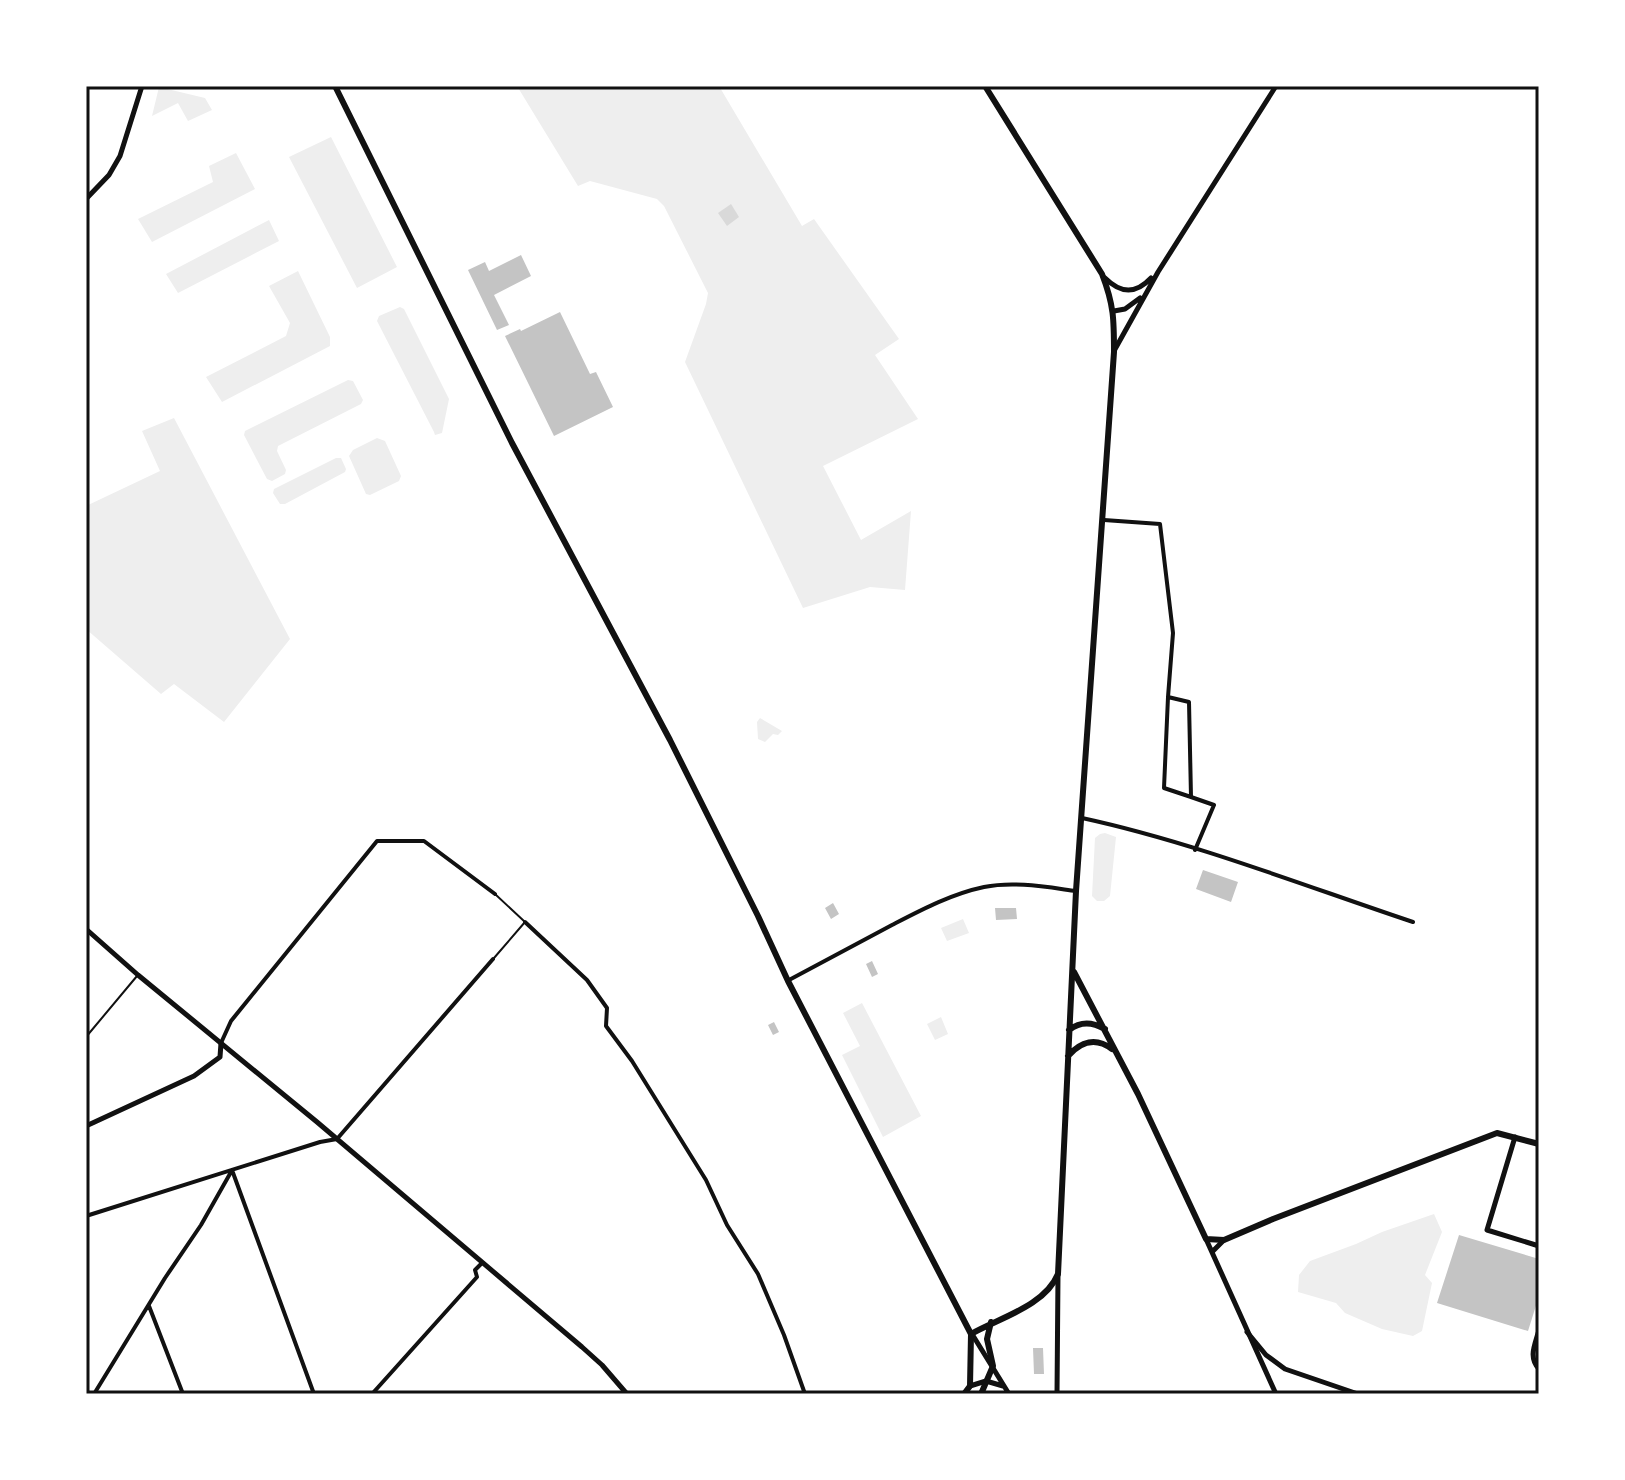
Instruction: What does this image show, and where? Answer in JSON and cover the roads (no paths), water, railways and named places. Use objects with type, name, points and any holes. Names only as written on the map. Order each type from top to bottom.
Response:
[{"type":"main road","points":[[86,199],[109,175],[120,156],[142,86]]},
{"type":"main road","points":[[335,86],[512,443],[670,740],[788,981],[971,1334],[1009,1394]]},
{"type":"main road","points":[[985,86],[1102,274],[1114,311],[1114,352],[1076,891],[1058,1274],[1057,1394]]},
{"type":"main road","points":[[1114,352],[1158,272],[1276,86]]},
{"type":"main road","points":[[1102,274],[1115,287],[1130,290],[1142,287],[1158,272]]},
{"type":"main road","points":[[1114,311],[1125,309],[1144,295]]},
{"type":"main road","points":[[86,929],[582,1347],[627,1394]]},
{"type":"main road","points":[[1073,971],[1118,1054],[1276,1394]]},
{"type":"main road","points":[[1069,1030],[1086,1023],[1105,1029]]},
{"type":"main road","points":[[1068,1056],[1075,1047],[1086,1041],[1098,1041],[1118,1054]]},
{"type":"main road","points":[[86,1126],[194,1076],[220,1057],[221,1043]]},
{"type":"main road","points":[[1212,1252],[1224,1240],[1273,1219],[1497,1133],[1539,1144]]},
{"type":"main road","points":[[1515,1137],[1487,1230],[1539,1246]]},
{"type":"main road","points":[[1206,1239],[1224,1240]]},
{"type":"main road","points":[[971,1334],[1040,1298],[1054,1284],[1058,1274]]},
{"type":"main road","points":[[981,1394],[993,1366],[987,1339],[991,1322]]},
{"type":"main road","points":[[1539,1330],[1532,1355],[1533,1363],[1539,1369]]},
{"type":"main road","points":[[1247,1332],[1266,1355],[1285,1369],[1358,1394]]},
{"type":"main road","points":[[970,1386],[971,1334]]},
{"type":"main road","points":[[964,1394],[978,1382],[986,1381],[1005,1387]]},
{"type":"street","points":[[1101,519],[1160,524],[1173,633],[1164,788],[1214,805],[1195,850]]},
{"type":"street","points":[[1168,697],[1189,702],[1191,797]]},
{"type":"street","points":[[1082,818],[1195,850],[1413,922]]},
{"type":"street","points":[[221,1043],[231,1021],[377,841],[424,841],[495,894]]},
{"type":"street","points":[[788,981],[925,908],[963,893],[1005,885],[1076,891]]},
{"type":"street","points":[[525,922],[587,980],[607,1008],[606,1026],[632,1061],[706,1180],[727,1225],[758,1274],[805,1394]]},
{"type":"street","points":[[86,1216],[337,1139],[493,959]]},
{"type":"street","points":[[94,1394],[201,1225],[232,1170]]},
{"type":"street","points":[[232,1170],[314,1394]]},
{"type":"street","points":[[372,1394],[477,1277],[475,1270],[482,1263]]},
{"type":"street","points":[[149,1306],[183,1394]]},
{"type":"lane","points":[[493,959],[525,922],[495,894]]},
{"type":"lane","points":[[86,1037],[138,975]]}]
